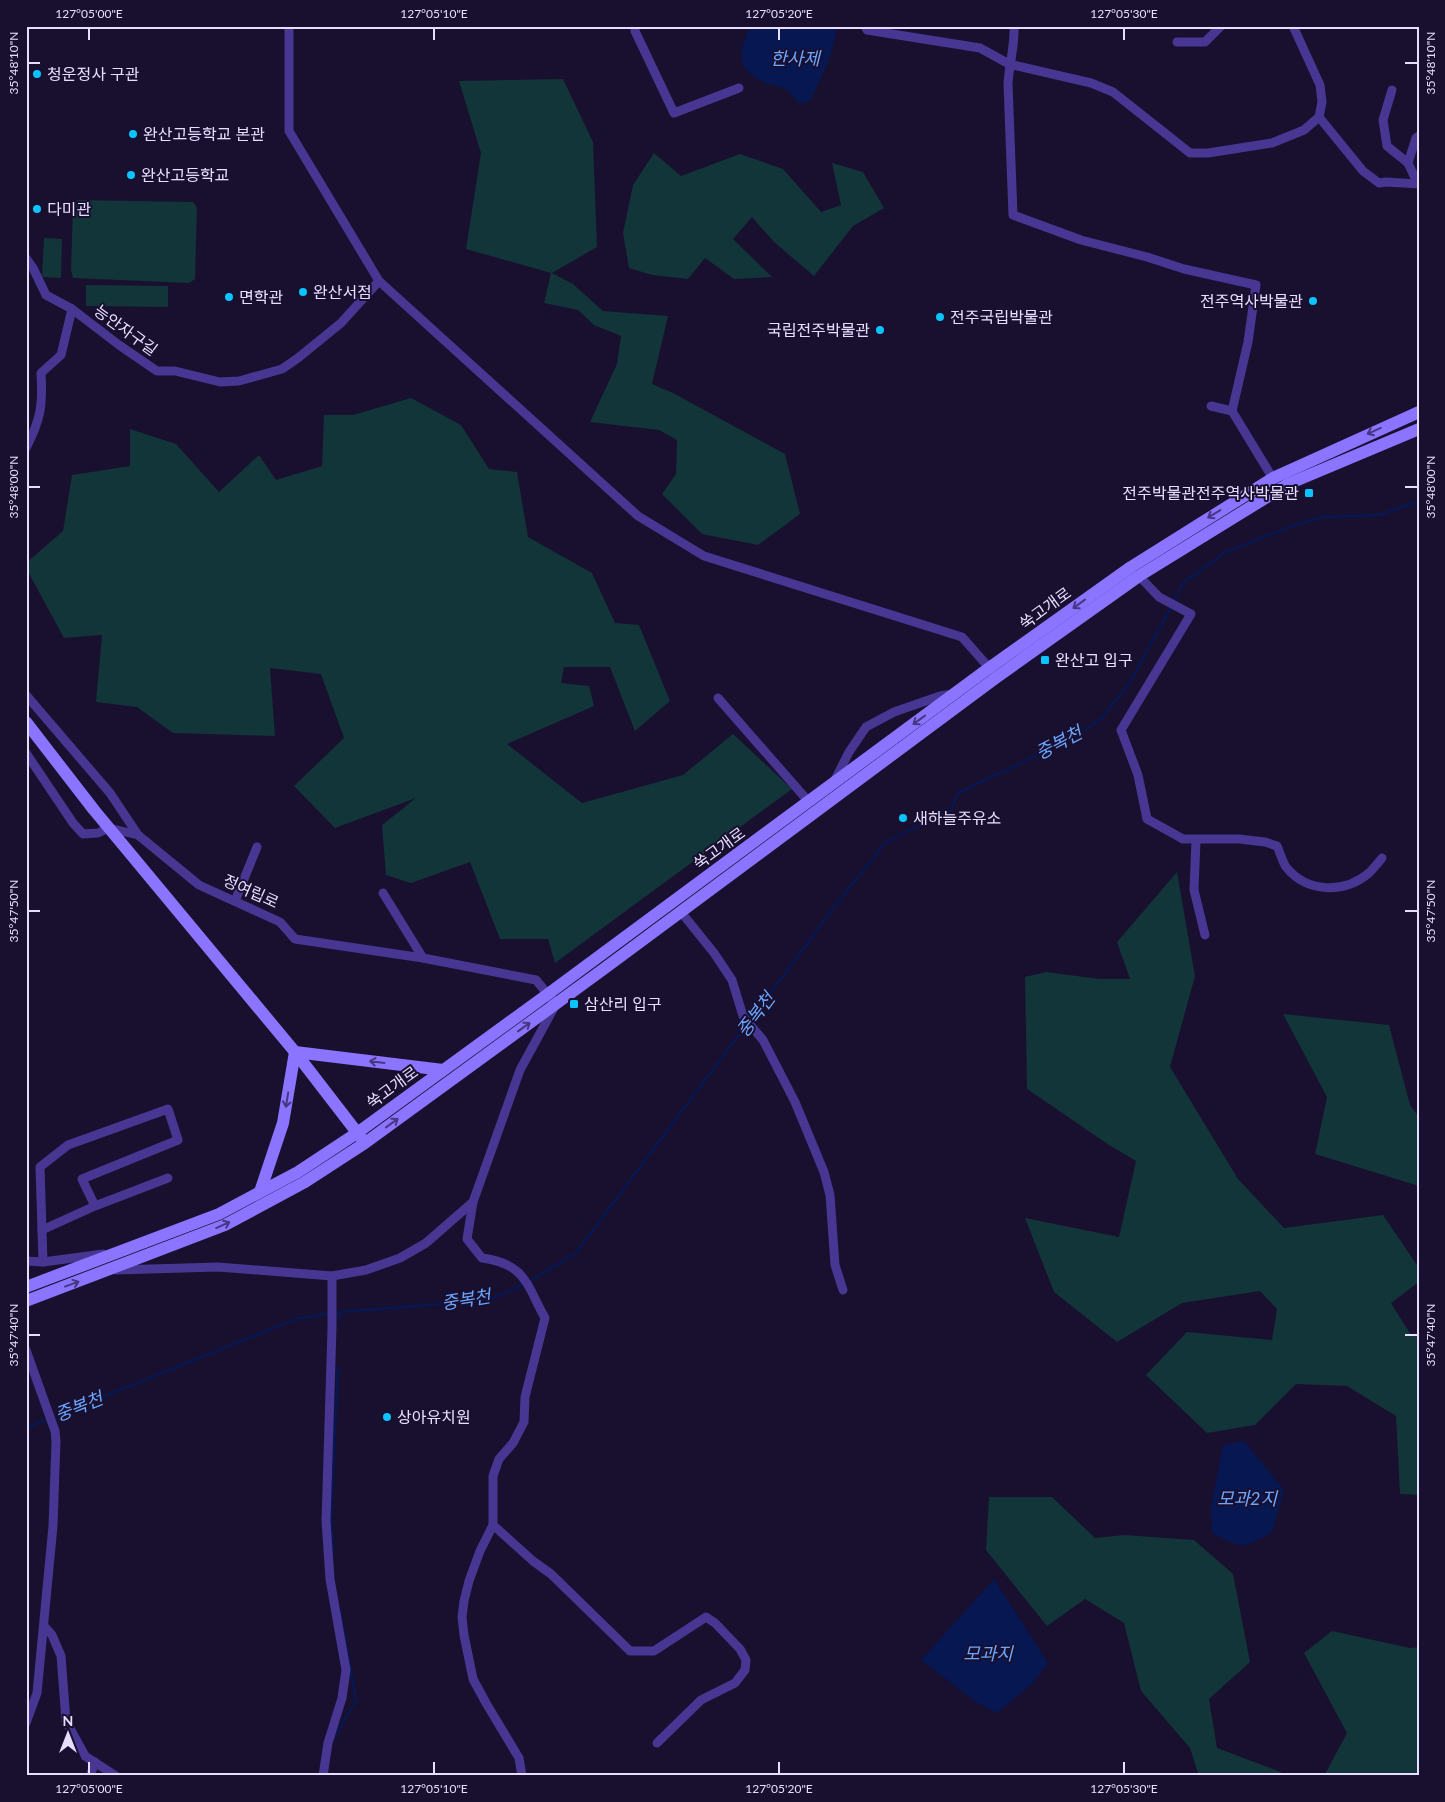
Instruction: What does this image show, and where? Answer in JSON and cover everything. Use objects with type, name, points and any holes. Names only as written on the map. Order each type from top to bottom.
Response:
[{"type":"street","points":[[290,26],[290,131],[379,281],[638,516],[704,556],[962,636],[993,673]]},
{"type":"street","points":[[635,26],[635,32],[674,113],[738,88]]},
{"type":"street","points":[[865,26],[867,30],[980,48],[1009,64],[1091,83],[1113,92],[1190,153],[1208,153],[1272,143],[1304,130],[1318,118],[1322,102],[1320,85],[1293,26]]},
{"type":"street","points":[[1014,26],[1015,41],[1009,64],[1008,84],[1014,215],[1080,240],[1147,257],[1184,269],[1256,285],[1248,342],[1232,411],[1279,490]]},
{"type":"street","points":[[1178,42],[1206,42],[1221,26]]},
{"type":"street","points":[[1318,118],[1363,171],[1379,183],[1418,183],[1408,163],[1387,146],[1383,120],[1392,90]]},
{"type":"street","points":[[1408,163],[1416,138],[1419,136]]},
{"type":"street","name":"능안자구길","points":[[26,258],[34,268],[46,295],[72,309],[157,371],[175,371],[220,382],[239,381],[282,369],[341,323],[379,281]]},
{"type":"street","points":[[26,448],[37,427],[42,400],[41,372],[61,355],[72,309]]},
{"type":"street","points":[[1211,406],[1232,411]]},
{"type":"street","name":"쑥고개로","points":[[26,1300],[225,1225],[305,1182],[443,1070],[681,912],[1131,567],[1273,478],[1419,412]]},
{"type":"street","name":"쑥고개로","points":[[26,1287],[219,1214],[361,1138],[552,999],[808,802],[957,693],[993,673],[1139,576],[1279,490],[1297,480],[1419,429]]},
{"type":"street","points":[[1139,576],[1159,597],[1191,614],[1121,730],[1138,775],[1147,819],[1183,839],[1239,839],[1265,842],[1277,846],[1285,866],[1301,882],[1324,888],[1345,886],[1368,873],[1382,858]]},
{"type":"street","points":[[834,783],[848,752],[866,727],[894,712],[940,696],[957,693]]},
{"type":"street","name":"정여립로","points":[[26,695],[110,793],[138,835],[199,885],[280,922],[295,939],[423,958],[536,980],[552,999]]},
{"type":"street","points":[[718,698],[808,802]]},
{"type":"street","points":[[26,722],[109,828],[295,1052],[361,1138]]},
{"type":"street","points":[[26,753],[83,834],[98,833],[109,828],[138,835]]},
{"type":"street","points":[[1196,840],[1194,890],[1205,935]]},
{"type":"street","points":[[234,901],[257,847]]},
{"type":"street","points":[[383,893],[423,958]]},
{"type":"street","points":[[681,912],[714,953],[732,980],[742,1016],[763,1040],[795,1102],[824,1172],[830,1195],[836,1265],[843,1290]]},
{"type":"street","points":[[522,1776],[519,1758],[473,1679],[462,1617],[469,1581],[480,1551],[493,1525],[493,1476],[499,1459],[513,1443],[524,1422],[525,1397],[545,1318],[532,1292],[518,1271],[500,1261],[482,1258],[467,1239],[473,1202],[520,1070],[552,999]]},
{"type":"street","points":[[295,1052],[443,1070]]},
{"type":"street","points":[[260,1192],[283,1122],[295,1052]]},
{"type":"street","points":[[43,1262],[40,1167],[68,1145],[168,1109],[178,1140],[82,1179],[95,1206]]},
{"type":"street","points":[[42,1230],[95,1206],[168,1178]]},
{"type":"street","points":[[108,1270],[218,1267],[332,1276],[366,1270],[400,1258],[426,1243],[473,1202]]},
{"type":"street","points":[[26,1261],[43,1262],[118,1252]]},
{"type":"street","points":[[323,1776],[328,1743],[342,1698],[346,1670],[330,1579],[327,1540],[332,1276]]},
{"type":"street","points":[[26,1350],[54,1426],[56,1441],[53,1526],[37,1693],[26,1723]]},
{"type":"street","points":[[493,1525],[533,1561],[551,1574],[630,1651],[654,1651],[706,1617],[715,1623],[740,1648],[746,1660],[745,1670],[735,1682],[701,1700],[657,1743]]},
{"type":"street","points":[[44,1626],[52,1635],[61,1656],[66,1721],[85,1756],[116,1776]]},
{"type":"street","points":[[90,1776],[95,1762]]},
{"type":"green space","points":[[563,79],[593,142],[597,247],[552,273],[573,284],[603,311],[668,316],[652,384],[673,393],[785,454],[800,514],[758,545],[702,534],[662,494],[676,474],[677,440],[659,430],[590,422],[617,364],[621,336],[594,325],[578,310],[544,303],[551,273],[466,249],[481,153],[459,81]]},
{"type":"green space","points":[[654,153],[681,176],[740,154],[783,169],[821,212],[841,205],[832,163],[863,172],[884,208],[853,226],[814,276],[774,242],[752,217],[733,239],[772,277],[734,279],[705,258],[688,279],[652,275],[629,268],[623,233],[633,185]]},
{"type":"green space","points":[[78,200],[193,202],[197,207],[195,279],[189,283],[73,278],[71,270],[73,204]]},
{"type":"green space","points":[[44,238],[62,239],[61,278],[42,277]]},
{"type":"green space","points":[[86,285],[168,286],[168,307],[86,306]]},
{"type":"green space","points":[[411,398],[461,425],[489,469],[517,472],[528,537],[592,573],[615,623],[639,625],[670,701],[635,731],[610,667],[564,667],[561,683],[589,686],[594,706],[507,744],[582,803],[683,775],[733,734],[792,789],[555,963],[548,939],[500,939],[470,862],[411,883],[386,875],[382,825],[416,798],[335,828],[294,786],[344,738],[321,674],[270,668],[275,736],[173,733],[137,707],[96,702],[102,635],[64,638],[26,568],[26,563],[63,531],[72,475],[130,466],[130,429],[176,444],[219,492],[259,455],[276,480],[322,466],[324,415],[353,415]]},
{"type":"green space","points":[[1177,872],[1195,976],[1170,1067],[1238,1179],[1284,1228],[1383,1215],[1419,1268],[1419,1282],[1391,1303],[1411,1335],[1419,1337],[1419,1495],[1400,1494],[1396,1416],[1347,1386],[1296,1384],[1255,1425],[1207,1433],[1146,1375],[1187,1332],[1272,1340],[1277,1309],[1260,1291],[1182,1303],[1117,1342],[1054,1292],[1025,1218],[1119,1237],[1136,1161],[1109,1145],[1027,1089],[1025,977],[1046,972],[1100,979],[1130,979],[1117,942]]},
{"type":"green space","points":[[1283,1014],[1389,1025],[1410,1105],[1419,1117],[1419,1186],[1315,1154],[1327,1097]]},
{"type":"green space","points":[[989,1497],[1052,1497],[1095,1538],[1124,1535],[1194,1540],[1233,1574],[1250,1662],[1209,1699],[1217,1748],[1281,1772],[1280,1776],[1199,1776],[1190,1748],[1141,1691],[1124,1623],[1085,1599],[1047,1626],[986,1550]]},
{"type":"green space","points":[[1332,1631],[1410,1648],[1419,1647],[1419,1776],[1324,1776],[1347,1733],[1304,1653]]},
{"type":"water","name":"한사제","points":[[751,26],[837,26],[830,55],[810,101],[800,104],[785,89],[758,79],[745,68],[741,53]]},
{"type":"water","name":"모과2지","points":[[1244,1441],[1284,1490],[1272,1532],[1254,1542],[1242,1545],[1230,1542],[1212,1533],[1211,1507],[1223,1445]]},
{"type":"water","name":"모과지","points":[[994,1579],[1048,1663],[1033,1683],[997,1713],[976,1702],[921,1660]]},
{"type":"waterway","name":"중복천","points":[[1173,602],[1183,583],[1224,553],[1292,526],[1323,517],[1379,515],[1419,501]]},
{"type":"waterway","name":"중복천","points":[[750,1021],[834,907],[886,842],[951,810],[958,793],[1065,742],[1101,719],[1129,684],[1171,607]]},
{"type":"waterway","name":"중복천","points":[[529,1282],[576,1253],[746,1025]]},
{"type":"waterway","name":"중복천","points":[[53,1417],[296,1319],[340,1312],[489,1300],[524,1284]]},
{"type":"waterway","name":"중복천","points":[[340,1312],[340,1320]]},
{"type":"waterway","points":[[333,1553],[331,1518],[338,1367]]},
{"type":"waterway","name":"중복천","points":[[26,1428],[48,1419]]},
{"type":"waterway","points":[[332,1742],[356,1700],[340,1610]]},
{"type":"place","name":"청운정사 구관","points":[[37,74]]},
{"type":"place","name":"완산고등학교 본관","points":[[133,134]]},
{"type":"place","name":"완산고등학교","points":[[131,175]]},
{"type":"place","name":"다미관","points":[[37,209]]},
{"type":"place","name":"완산서점","points":[[303,292]]},
{"type":"place","name":"면학관","points":[[229,297]]},
{"type":"place","name":"전주역사박물관","points":[[1313,301]]},
{"type":"place","name":"전주국립박물관","points":[[940,317]]},
{"type":"place","name":"국립전주박물관","points":[[880,330]]},
{"type":"place","name":"전주박물관전주역사박물관","points":[[1309,493]]},
{"type":"place","name":"완산고 입구","points":[[1045,660]]},
{"type":"place","name":"새하늘주유소","points":[[903,818]]},
{"type":"place","name":"삼산리 입구","points":[[574,1004]]},
{"type":"place","name":"상아유치원","points":[[387,1417]]}]
